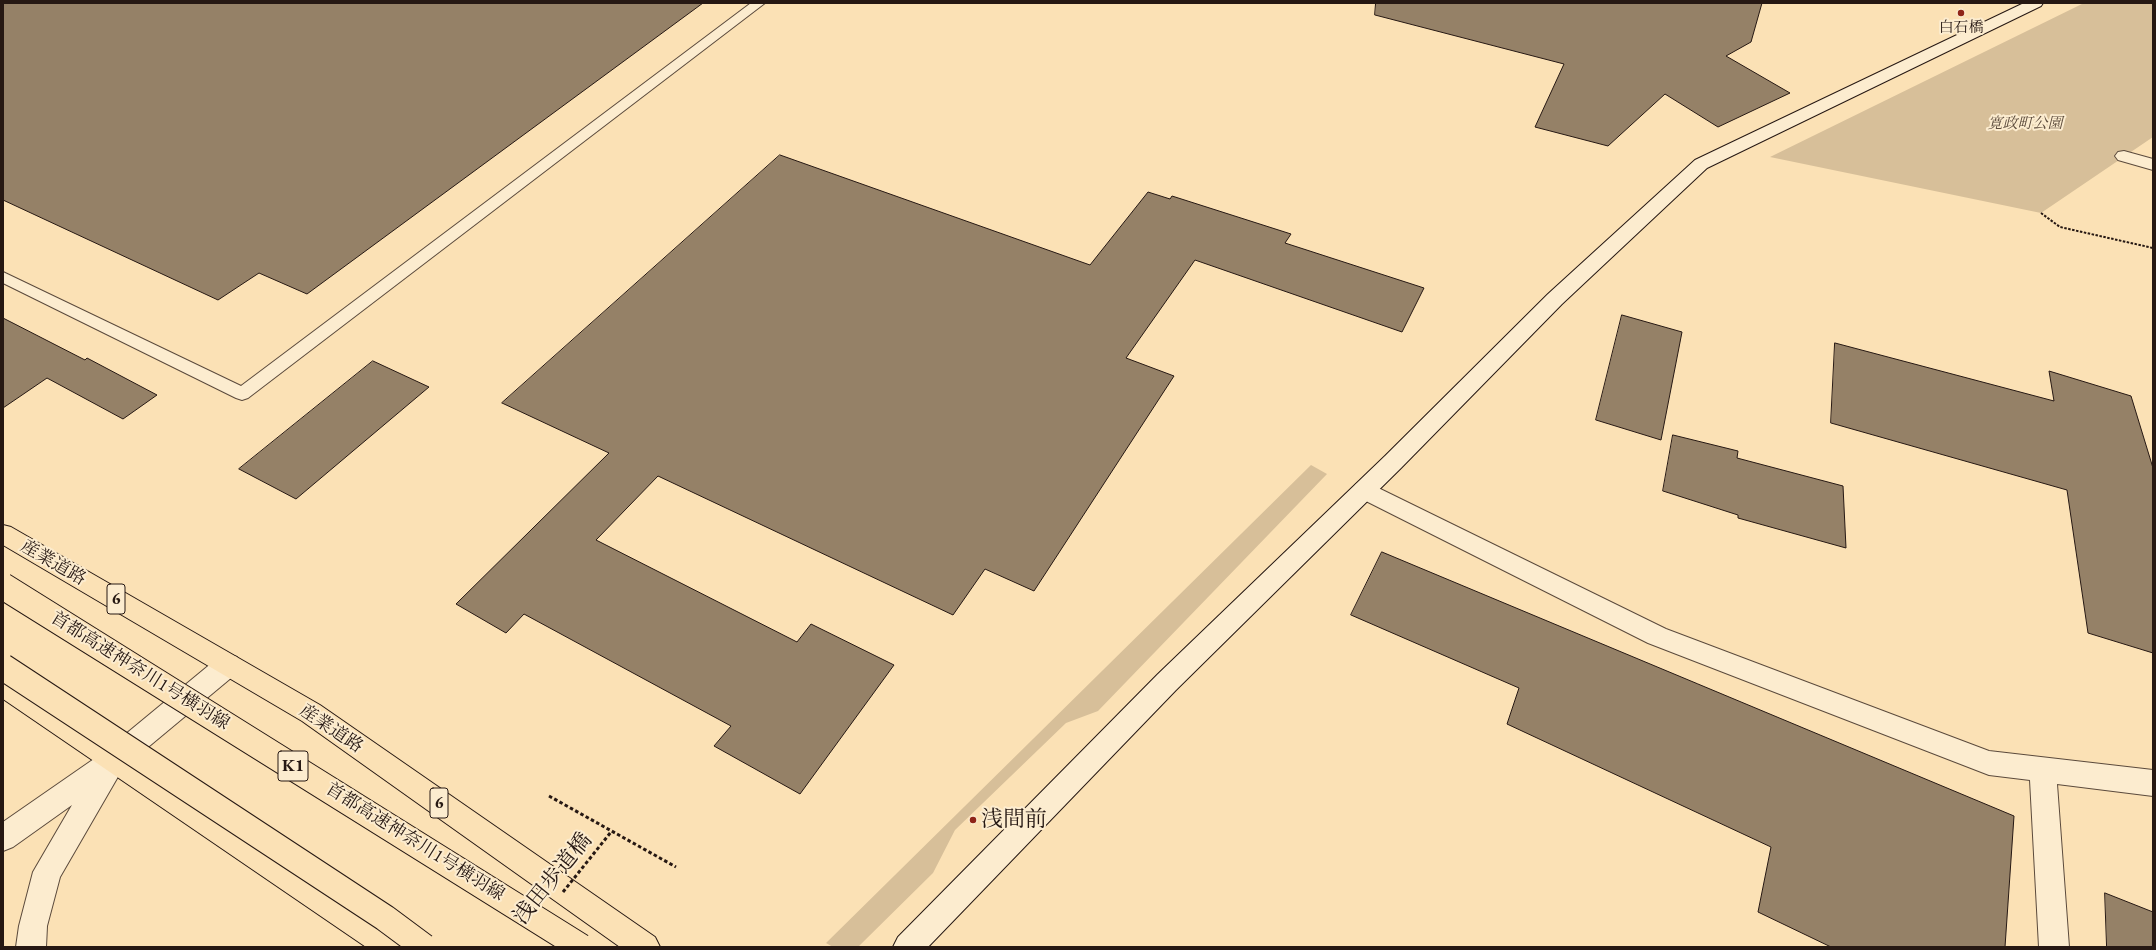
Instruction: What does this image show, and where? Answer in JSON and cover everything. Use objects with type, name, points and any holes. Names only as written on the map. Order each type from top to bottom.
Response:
[{"type":"main road","name":"産業道路","points":[[3,534],[311,714],[645,947]]},
{"type":"main road","name":"首都高速神奈川1号横羽線","points":[[3,586],[581,947]]},
{"type":"main road","points":[[3,667],[385,918],[424,947]]},
{"type":"main road","points":[[3,685],[373,934],[389,947]]},
{"type":"street","points":[[908,947],[1162,688],[1364,490],[1554,299],[1701,164],[1752,138],[2036,3]]},
{"type":"street","points":[[2124,156],[2153,165]]},
{"type":"street","points":[[1364,490],[1657,636],[1989,763],[2153,783]]},
{"type":"street","points":[[3,838],[114,759],[228,665]]},
{"type":"street","points":[[31,947],[33,926],[47,872],[114,759]]},
{"type":"street","points":[[2043,770],[2054,947]]},
{"type":"lane","points":[[3,277],[242,394],[758,3]]},
{"type":"path","points":[[2041,213],[2060,227],[2153,248]]},
{"type":"path","points":[[549,796],[676,867]]},
{"type":"path","name":"浅田歩道橋","points":[[558,898],[611,832]]},
{"type":"green space","name":"寛政町公園","points":[[2084,3],[2153,3],[2153,137],[2041,213],[1770,157]]},
{"type":"green space","points":[[1311,465],[1327,474],[1098,711],[1066,723],[955,830],[933,873],[858,947],[833,947],[826,943]]},
{"type":"building","points":[[3,3],[703,3],[307,294],[259,273],[218,300],[3,200]]},
{"type":"building","points":[[1376,3],[1762,3],[1751,42],[1726,56],[1790,93],[1718,127],[1665,94],[1608,146],[1535,127],[1564,64],[1375,15]]},
{"type":"building","points":[[780,155],[1090,265],[1148,192],[1170,199],[1172,196],[1291,234],[1285,243],[1424,288],[1402,332],[1195,260],[1126,358],[1174,376],[1034,591],[985,569],[953,615],[658,476],[596,540],[797,642],[811,624],[894,665],[800,794],[714,746],[731,726],[524,614],[506,633],[456,604],[609,453],[502,403]]},
{"type":"building","points":[[1622,315],[1682,332],[1661,440],[1596,420]]},
{"type":"building","points":[[3,318],[85,360],[87,358],[157,395],[123,419],[47,378],[3,408]]},
{"type":"building","points":[[1835,343],[2054,401],[2049,371],[2131,396],[2153,468],[2153,653],[2088,633],[2067,490],[1831,423]]},
{"type":"building","points":[[373,361],[429,387],[296,499],[239,469]]},
{"type":"building","points":[[1673,435],[1738,451],[1737,458],[1843,486],[1846,548],[1738,518],[1738,515],[1663,491]]},
{"type":"building","points":[[1382,552],[2014,816],[2005,947],[1831,947],[1758,912],[1771,847],[1507,724],[1519,688],[1351,615]]},
{"type":"building","points":[[2105,893],[2153,912],[2153,947],[2107,947]]},
{"type":"place","name":"白石橋","points":[[1961,13]]},
{"type":"place","name":"浅間前","points":[[973,820]]}]
